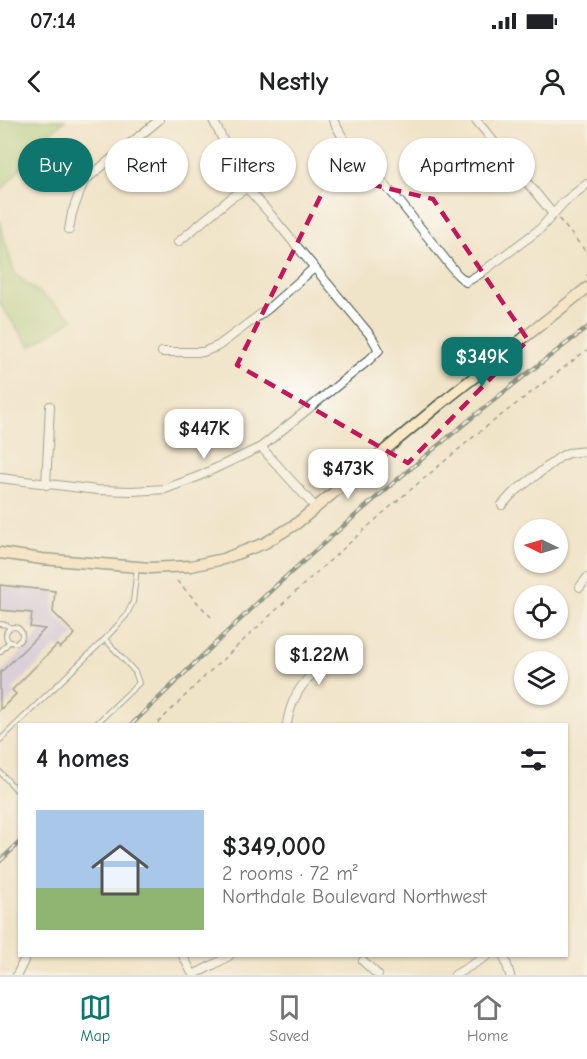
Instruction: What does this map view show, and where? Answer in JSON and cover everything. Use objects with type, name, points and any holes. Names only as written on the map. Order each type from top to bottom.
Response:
[{"type":"street","points":[[69,230],[72,213],[84,181],[159,120]]},
{"type":"street","points":[[213,120],[222,138]]},
{"type":"street","points":[[333,120],[343,138],[466,282],[540,229],[564,202],[587,184]]},
{"type":"street","points":[[476,120],[553,213]]},
{"type":"street","points":[[178,242],[241,192]]},
{"type":"street","points":[[0,478],[98,490],[165,489],[197,477],[261,447],[379,350],[371,336],[251,192]]},
{"type":"street","points":[[162,352],[203,352],[218,346],[269,308],[314,268]]},
{"type":"street","points":[[0,553],[150,568],[192,566],[223,559],[265,543],[296,524],[444,401],[587,288]]},
{"type":"street","points":[[46,485],[50,406]]},
{"type":"street","points":[[261,447],[316,508]]},
{"type":"street","points":[[502,505],[513,493],[560,457],[568,453],[587,451]]},
{"type":"street","points":[[580,587],[587,579]]},
{"type":"street","points":[[287,723],[291,707],[303,684],[319,668],[352,649]]},
{"type":"street","points":[[17,975],[26,957]]},
{"type":"street","points":[[184,957],[193,975],[227,957]]},
{"type":"street","points":[[455,975],[484,957]]},
{"type":"street","points":[[504,957],[510,975]]},
{"type":"street","points":[[363,961],[378,975]]},
{"type":"lane","points":[[0,740],[126,616],[133,602],[137,567]]},
{"type":"lane","points":[[0,624],[20,630],[22,637],[17,643],[9,642]]},
{"type":"lane","points":[[9,642],[6,635],[10,628]]},
{"type":"lane","points":[[97,723],[139,683],[135,672],[105,639]]},
{"type":"lane","points":[[0,651],[9,642]]},
{"type":"lane","points":[[0,772],[18,792]]},
{"type":"path","points":[[553,213],[587,253]]},
{"type":"path","points":[[158,723],[214,667],[383,513],[478,433],[587,350]]},
{"type":"path","points":[[177,581],[213,619]]},
{"type":"highlighted area","points":[[331,175],[433,199],[528,340],[408,463],[237,365]]},
{"type":"green space","points":[[0,120],[65,120],[46,138],[18,138],[18,171],[0,192]]},
{"type":"green space","points":[[0,220],[15,274],[74,319],[30,347],[0,304]]},
{"type":"building","points":[[0,585],[55,591],[53,612],[75,634],[60,648],[57,645],[12,690],[16,694],[0,710],[0,673],[45,629],[30,627],[32,613],[0,610]]},
{"type":"railway","points":[[133,723],[260,600],[354,517],[469,420],[587,328]]},
{"type":"railway","points":[[0,861],[18,844]]}]
